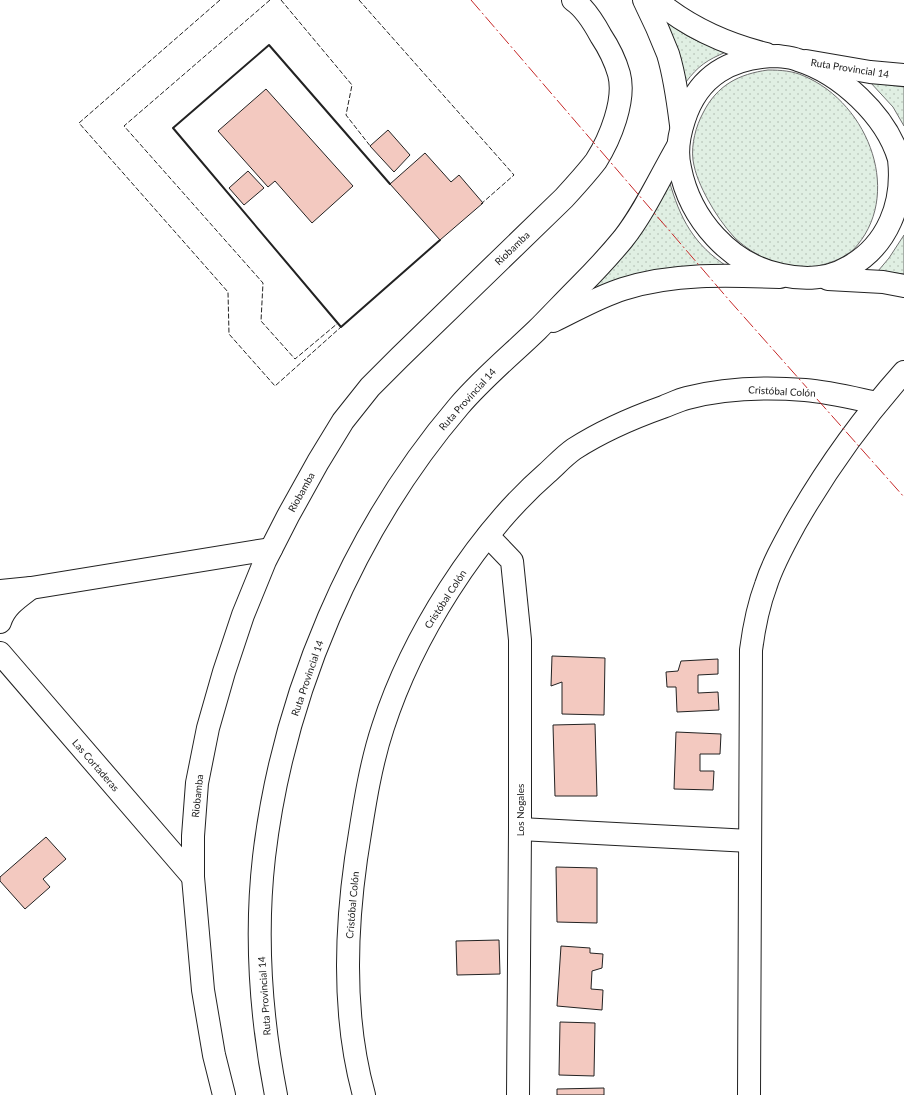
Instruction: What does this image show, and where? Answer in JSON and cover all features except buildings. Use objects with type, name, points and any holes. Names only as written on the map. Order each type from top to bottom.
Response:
[{"type":"main road","name":"Riobamba","points":[[224,1095],[214,1055],[203,990],[193,876],[193,836],[197,783],[208,728],[224,672],[243,615],[271,550],[318,462],[343,421],[370,387],[564,198],[581,179],[600,153],[615,120],[620,100],[619,76],[609,49],[593,22],[573,0]]},
{"type":"main road","points":[[644,0],[661,36],[668,56],[676,90],[680,137]]},
{"type":"main road","points":[[656,0],[680,18],[714,36],[750,50],[786,58]]},
{"type":"main road","name":"Ruta Provincial 14","points":[[276,1095],[265,1025],[260,941],[264,859],[271,809],[280,767],[300,694],[324,631],[346,581],[370,535],[402,482],[425,448],[461,403],[484,379],[538,329],[599,266],[622,239],[638,217],[680,137],[688,107],[697,91],[709,78],[723,69],[741,61],[758,57],[786,58],[870,72],[904,75]]},
{"type":"main road","name":"Ruta Provincial 14","points":[[538,329],[599,298],[622,289],[646,283],[695,276],[801,278],[827,276],[844,270],[861,261],[876,247],[888,233],[900,208],[903,180],[898,158],[890,139],[866,104],[850,89],[834,77],[815,66],[786,58]]},
{"type":"main road","name":"Ruta Provincial 14","points":[[680,137],[679,166],[684,185],[699,214],[717,239],[729,251],[744,261],[765,271],[801,278]]},
{"type":"main road","points":[[801,278],[863,280],[904,286]]},
{"type":"main road","points":[[749,1095],[750,650],[755,620],[766,583],[786,541],[829,468],[877,403],[904,372]]},
{"type":"main road","name":"Cristóbal Colón","points":[[364,1095],[351,1034],[348,987],[352,888],[369,783],[383,727],[402,677],[423,633],[453,584],[488,536],[526,491],[573,450],[629,419],[686,398],[746,388],[807,390],[877,403]]},
{"type":"main road","name":"Los Nogales","points":[[488,536],[512,561],[520,640],[518,1095]]},
{"type":"main road","points":[[0,591],[31,588],[271,550]]},
{"type":"main road","points":[[0,622],[2,614],[12,603],[31,588]]},
{"type":"main road","name":"Las Cortaderas","points":[[0,653],[193,876]]},
{"type":"main road","points":[[520,829],[750,841]]},
{"type":"green space","points":[[660,15],[691,38],[726,52],[703,64],[686,82]]},
{"type":"green space","points":[[768,70],[787,71],[800,74],[827,89],[847,108],[862,129],[872,154],[877,179],[876,204],[868,228],[853,250],[839,259],[823,265],[808,267],[792,266],[761,256],[747,248],[734,237],[717,215],[703,190],[695,170],[693,148],[696,129],[700,118],[709,103],[722,88],[730,82],[748,74]]},
{"type":"green space","points":[[870,82],[904,87],[904,126],[893,107]]},
{"type":"green space","points":[[669,180],[678,207],[690,230],[706,250],[728,267],[587,293]]},
{"type":"green space","points":[[904,235],[904,274],[878,271],[889,258]]},
{"type":"fence","points":[[220,0],[79,123],[228,292],[229,334],[275,386],[341,327]]},
{"type":"fence","points":[[270,0],[124,126],[263,283],[261,321],[295,359],[338,323]]},
{"type":"fence","points":[[281,0],[352,85],[346,115],[371,147]]},
{"type":"fence","points":[[359,0],[514,175],[481,204]]},
{"type":"wall","points":[[390,184],[269,45],[173,128],[341,327],[440,240]]},
{"type":"power","points":[[471,0],[729,300],[904,497]]}]
